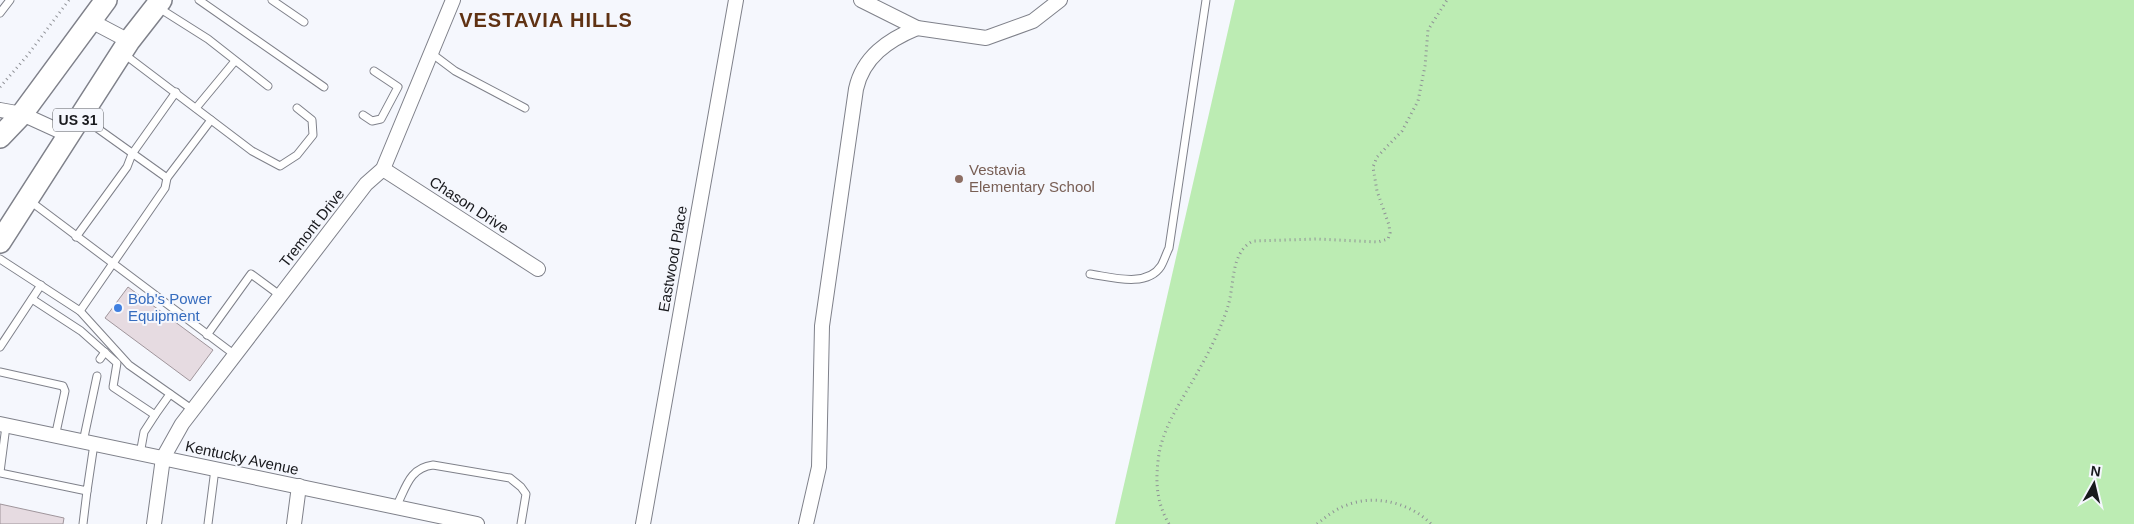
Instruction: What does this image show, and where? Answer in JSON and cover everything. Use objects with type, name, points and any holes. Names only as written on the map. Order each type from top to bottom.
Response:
[{"type":"main road","name":"US 31","points":[[0,137],[22,114],[106,0]]},
{"type":"main road","name":"US 31","points":[[0,242],[126,46],[159,3]]},
{"type":"street","name":"Tremont Drive","points":[[163,458],[182,424],[366,184],[383,170],[453,0]]},
{"type":"street","name":"Eastwood Place","points":[[642,524],[736,0]]},
{"type":"street","points":[[864,1],[917,28],[986,38],[1033,21],[1060,0]]},
{"type":"street","points":[[91,21],[126,46]]},
{"type":"street","points":[[806,524],[819,467],[822,326],[856,89],[863,67],[872,56],[891,41],[917,28]]},
{"type":"street","points":[[0,110],[22,114],[68,135]]},
{"type":"street","name":"Chason Drive","points":[[383,170],[538,269]]},
{"type":"street","name":"Kentucky Avenue","points":[[3,425],[396,507],[443,521],[477,524]]},
{"type":"street","points":[[154,524],[163,458]]},
{"type":"street","points":[[294,524],[299,486]]},
{"type":"lane","points":[[0,13],[10,0]]},
{"type":"lane","points":[[199,0],[324,88]]},
{"type":"lane","points":[[272,0],[304,22]]},
{"type":"lane","points":[[1090,274],[1124,279],[1145,279],[1160,268],[1168,248],[1206,0]]},
{"type":"lane","points":[[159,3],[268,86]]},
{"type":"lane","points":[[126,46],[176,92],[252,152],[280,166],[297,155],[313,135],[312,120],[297,108]]},
{"type":"lane","points":[[431,53],[455,71],[525,108]]},
{"type":"lane","points":[[196,108],[235,61]]},
{"type":"lane","points":[[363,114],[372,121],[381,118],[398,87],[374,71]]},
{"type":"lane","points":[[76,237],[127,167],[132,154],[176,92]]},
{"type":"lane","points":[[80,116],[167,178]]},
{"type":"lane","points":[[80,311],[165,188],[167,178],[212,120]]},
{"type":"lane","points":[[28,199],[235,356]]},
{"type":"lane","points":[[0,259],[80,311],[129,365],[193,410]]},
{"type":"lane","points":[[207,335],[251,274],[281,296]]},
{"type":"lane","points":[[0,347],[41,285]]},
{"type":"lane","points":[[32,299],[81,331],[117,363],[113,387],[155,415]]},
{"type":"lane","points":[[100,359],[105,352]]},
{"type":"lane","points":[[0,372],[63,386],[64,391],[56,436]]},
{"type":"lane","points":[[83,524],[87,491],[88,443],[97,376]]},
{"type":"lane","points":[[140,454],[144,432],[170,394]]},
{"type":"lane","points":[[3,425],[0,472],[87,491]]},
{"type":"lane","points":[[396,507],[412,475],[422,466],[433,465],[510,478],[526,494],[521,524]]},
{"type":"lane","points":[[208,524],[215,469]]},
{"type":"path","points":[[0,87],[27,56],[68,0]]},
{"type":"path","points":[[1169,524],[1156,492],[1159,453],[1174,412],[1205,358],[1228,306],[1237,257],[1244,246],[1253,241],[1317,239],[1378,242],[1388,239],[1390,233],[1389,225],[1377,191],[1373,167],[1377,157],[1402,131],[1418,101],[1425,66],[1428,30],[1447,0]]},
{"type":"path","points":[[1317,524],[1336,510],[1349,504],[1370,500],[1406,506],[1418,511],[1431,524]]},
{"type":"green space","points":[[1235,0],[2134,0],[2134,524],[1115,524]]},
{"type":"building","points":[[128,287],[213,350],[190,381],[105,318]]},
{"type":"building","points":[[0,504],[64,518],[63,524],[0,524]]},
{"type":"place","name":"Vestavia Elementary School","points":[[959,179]]},
{"type":"place","name":"Bob's Power Equipment","points":[[118,308]]},
{"type":"district","name":"VESTAVIA HILLS","points":[[546,20]]}]
